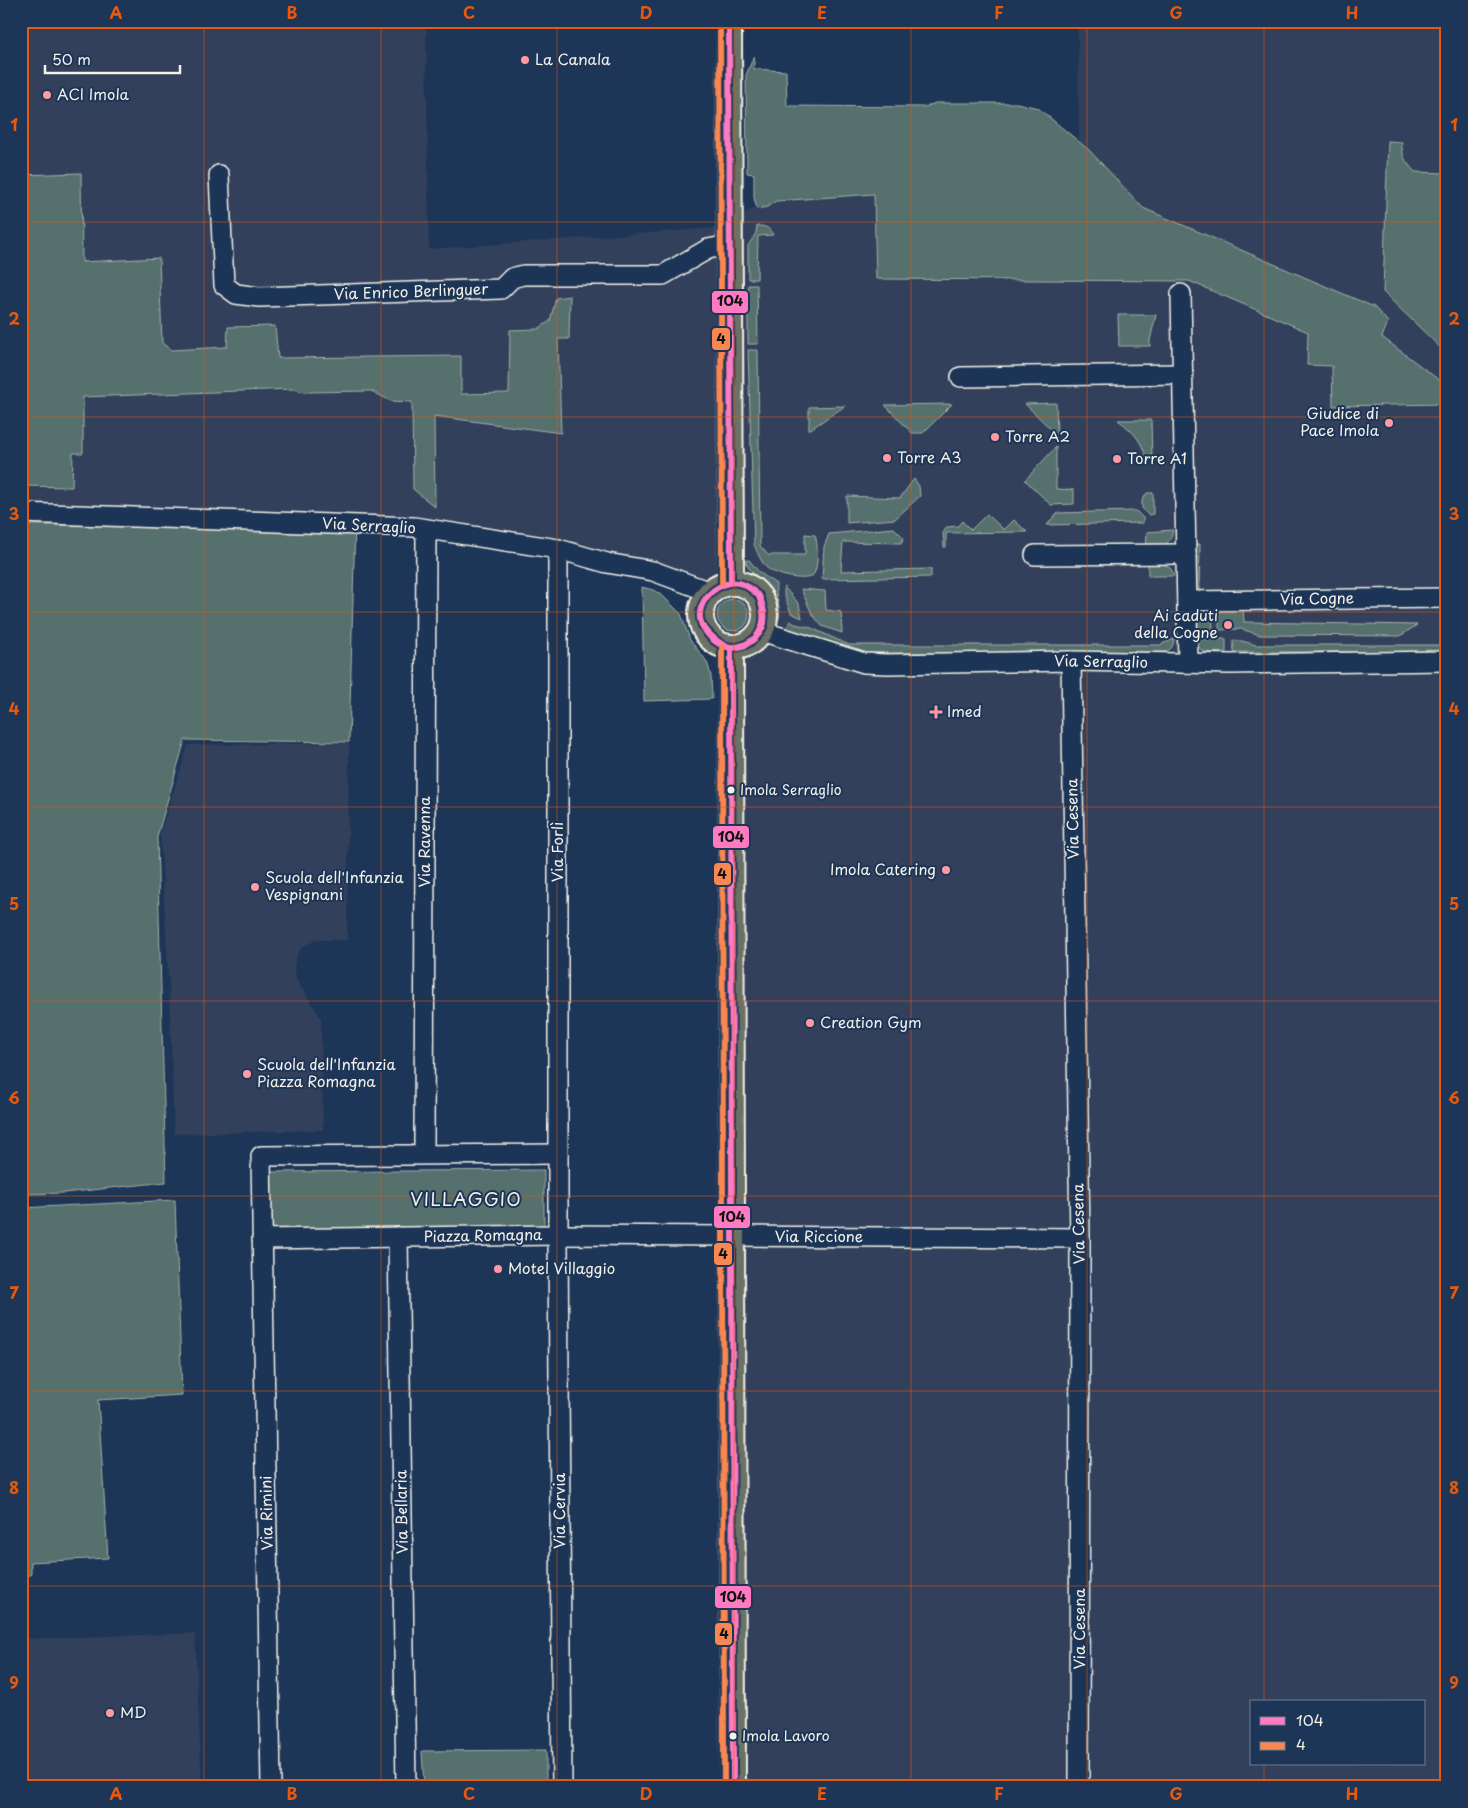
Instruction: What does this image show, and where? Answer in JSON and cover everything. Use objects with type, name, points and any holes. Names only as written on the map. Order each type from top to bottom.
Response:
[{"type":"main road","points":[[729,21],[731,582]]},
{"type":"main road","points":[[731,582],[741,583],[750,587],[758,594],[765,612],[761,631],[748,644],[740,647],[722,645],[713,641],[702,626],[701,608],[710,592],[723,584],[731,582]]},
{"type":"main road","points":[[731,647],[732,1787]]},
{"type":"street","name":"Via Enrico Berlinguer","points":[[219,175],[224,285],[236,294],[259,297],[500,290],[512,278],[523,275],[663,275],[708,249],[729,245]]},
{"type":"street","points":[[1181,294],[1188,664]]},
{"type":"street","points":[[961,377],[1183,374]]},
{"type":"street","name":"Via Serraglio","points":[[21,513],[379,525],[426,529],[558,549],[607,563],[653,571],[710,592]]},
{"type":"street","name":"Via Ravenna","points":[[424,1154],[426,529]]},
{"type":"street","name":"Via Forlì","points":[[558,549],[558,1154]]},
{"type":"street","points":[[1035,555],[1186,554]]},
{"type":"street","name":"Via Cogne","points":[[1187,601],[1447,598]]},
{"type":"street","name":"Via Serraglio","points":[[761,631],[864,663],[1071,661],[1188,664],[1447,662]]},
{"type":"street","name":"Via Cesena","points":[[1071,661],[1080,1238],[1079,1787]]},
{"type":"street","points":[[262,1239],[261,1156],[558,1154]]},
{"type":"street","name":"Piazza Romagna","points":[[262,1239],[558,1235],[558,1154]]},
{"type":"street","name":"Via Riccione","points":[[558,1235],[1080,1238]]},
{"type":"street","name":"Via Cervia","points":[[558,1235],[562,1787]]},
{"type":"street","name":"Via Bellaria","points":[[398,1237],[406,1787]]},
{"type":"street","name":"Via Rimini","points":[[262,1239],[271,1787]]},
{"type":"shaded area","points":[[21,21],[426,21],[429,249],[716,228],[774,198],[1079,161],[1078,21],[1447,21],[1447,1787],[740,1787],[743,934],[736,607],[687,581],[583,550],[355,525],[21,525]]},
{"type":"shaded area","name":"Scuola dell'Infanzia Vespignani","points":[[349,743],[347,940],[316,940],[301,948],[296,957],[294,967],[296,979],[321,1018],[323,1130],[174,1134],[169,984],[160,834],[188,745]]},
{"type":"shaded area","name":"MD","points":[[195,1633],[202,1787],[21,1787],[21,1639]]},
{"type":"green space","points":[[754,56],[754,69],[786,71],[787,106],[925,107],[935,103],[1017,103],[1038,108],[1089,150],[1143,208],[1374,307],[1388,322],[1382,337],[1447,386],[1447,402],[1445,404],[1333,406],[1332,366],[1307,365],[1308,332],[1189,281],[876,279],[874,194],[776,201],[767,207],[757,209],[754,198],[754,174],[747,173],[746,75]]},
{"type":"green space","points":[[1388,141],[1402,142],[1402,151],[1405,158],[1415,172],[1447,173],[1447,354],[1383,292]]},
{"type":"green space","points":[[81,173],[82,262],[159,258],[162,343],[171,350],[227,347],[228,327],[275,326],[278,358],[461,356],[461,394],[509,393],[510,330],[538,329],[550,321],[556,298],[570,296],[569,339],[558,339],[561,433],[434,416],[435,507],[413,489],[412,402],[391,401],[371,391],[304,392],[293,389],[83,397],[83,453],[73,453],[72,487],[21,486],[21,175]]},
{"type":"green space","points":[[757,226],[770,230],[773,235],[758,236],[757,279],[748,279],[748,246],[756,233]]},
{"type":"green space","points":[[748,285],[757,285],[758,344],[748,344]]},
{"type":"green space","points":[[1118,315],[1156,315],[1150,346],[1119,346]]},
{"type":"green space","points":[[748,350],[758,350],[760,546],[768,555],[805,555],[805,534],[815,535],[817,563],[814,573],[808,578],[790,577],[771,571],[763,563],[754,544]]},
{"type":"green space","points":[[1056,403],[1057,435],[1025,404]]},
{"type":"green space","points":[[952,404],[923,433],[912,433],[885,405]]},
{"type":"green space","points":[[845,406],[809,430],[809,407]]},
{"type":"green space","points":[[1118,420],[1151,420],[1152,458],[1147,459],[1136,437]]},
{"type":"green space","points":[[1056,447],[1056,489],[1074,490],[1074,504],[1051,505],[1025,480]]},
{"type":"green space","points":[[914,479],[919,486],[920,496],[895,519],[847,523],[847,496],[900,498]]},
{"type":"green space","points":[[1147,493],[1153,493],[1153,514],[1148,515],[1142,508],[1142,501]]},
{"type":"green space","points":[[1136,511],[1143,518],[1143,523],[1047,525],[1057,513]]},
{"type":"green space","points":[[987,514],[1004,530],[1014,520],[1027,532],[946,533],[946,547],[944,547],[943,533],[947,527],[958,526],[962,521],[971,530]]},
{"type":"green space","points":[[21,525],[355,525],[349,742],[185,740],[157,837],[166,1182],[64,1193],[21,1194]]},
{"type":"green space","points":[[894,528],[904,538],[901,543],[843,542],[841,571],[931,569],[931,577],[822,579],[824,547],[829,534]]},
{"type":"green space","points":[[1173,530],[1169,540],[1164,545],[1146,546],[1147,532]]},
{"type":"green space","points":[[1191,544],[1200,544],[1199,592],[1191,592]]},
{"type":"green space","points":[[749,560],[759,572],[776,584],[780,610],[779,619],[768,589],[750,570],[745,561]]},
{"type":"green space","points":[[1148,563],[1160,563],[1167,566],[1174,576],[1148,576]]},
{"type":"green space","points":[[642,587],[653,590],[663,596],[681,614],[690,640],[708,665],[711,676],[712,699],[644,701]]},
{"type":"green space","points":[[784,587],[799,604],[802,618],[791,613],[784,594]]},
{"type":"green space","points":[[801,589],[825,591],[826,610],[841,612],[842,633],[822,626],[812,614]]},
{"type":"green space","points":[[733,599],[739,600],[744,604],[748,609],[748,621],[744,626],[739,630],[733,631],[727,630],[722,626],[718,621],[717,615],[718,609],[722,604],[727,600]]},
{"type":"green space","points":[[1243,608],[1244,622],[1417,625],[1400,636],[1260,635],[1241,629],[1219,630],[1219,609]]},
{"type":"green space","points":[[1206,609],[1212,609],[1213,630],[1197,631],[1199,615]]},
{"type":"green space","points":[[790,621],[809,627],[849,645],[1160,645],[1174,639],[1172,647],[1165,652],[866,653],[809,639],[786,628]]},
{"type":"green space","points":[[1196,639],[1226,639],[1226,652],[1211,653],[1203,651],[1200,649]]},
{"type":"green space","points":[[1233,640],[1256,645],[1447,645],[1447,652],[1234,652]]},
{"type":"green space","points":[[544,1170],[544,1228],[271,1231],[270,1172]]},
{"type":"green space","points":[[175,1200],[182,1395],[98,1400],[108,1558],[31,1562],[31,1575],[26,1575],[25,1579],[21,1578],[21,1208]]},
{"type":"green space","points":[[546,1750],[546,1787],[424,1787],[422,1751]]},
{"type":"transit line","name":"4","points":[[720,21],[722,582]]},
{"type":"transit line","name":"104","points":[[729,21],[731,582]]},
{"type":"transit line","name":"104","points":[[702,625],[701,609],[704,601],[715,589],[723,585],[739,583],[750,588],[759,596]]},
{"type":"transit line","name":"104","points":[[755,638],[763,623],[759,596]]},
{"type":"transit line","name":"104","points":[[755,638],[764,623],[764,612],[759,596]]},
{"type":"transit line","name":"104","points":[[702,625],[714,638],[726,646],[740,646],[755,638]]},
{"type":"transit line","name":"104","points":[[702,625],[712,639],[719,644],[733,648],[748,644],[755,638]]},
{"type":"transit line","name":"4","points":[[722,647],[724,1787]]},
{"type":"transit line","name":"104","points":[[731,647],[733,1787]]},
{"type":"place","name":"La Canala","points":[[525,60]]},
{"type":"place","name":"ACI Imola","points":[[47,95]]},
{"type":"place","name":"Giudice di Pace Imola","points":[[1389,423]]},
{"type":"place","name":"Torre A2","points":[[995,437]]},
{"type":"place","name":"Torre A3","points":[[887,458]]},
{"type":"place","name":"Torre A1","points":[[1117,459]]},
{"type":"place","name":"Ai caduti della Cogne","points":[[1228,625]]},
{"type":"place","name":"Imed","points":[[936,712]]},
{"type":"place","name":"Imola Serraglio","points":[[731,790]]},
{"type":"place","name":"Imola Catering","points":[[946,870]]},
{"type":"place","name":"Scuola dell'Infanzia Vespignani","points":[[255,887]]},
{"type":"place","name":"Creation Gym","points":[[810,1023]]},
{"type":"place","name":"Scuola dell'Infanzia Piazza Romagna","points":[[247,1074]]},
{"type":"place","name":"Motel Villaggio","points":[[498,1269]]},
{"type":"place","name":"MD","points":[[110,1713]]},
{"type":"place","name":"Imola Lavoro","points":[[733,1736]]},
{"type":"district","name":"VILLAGGIO","points":[[466,1200]]}]
